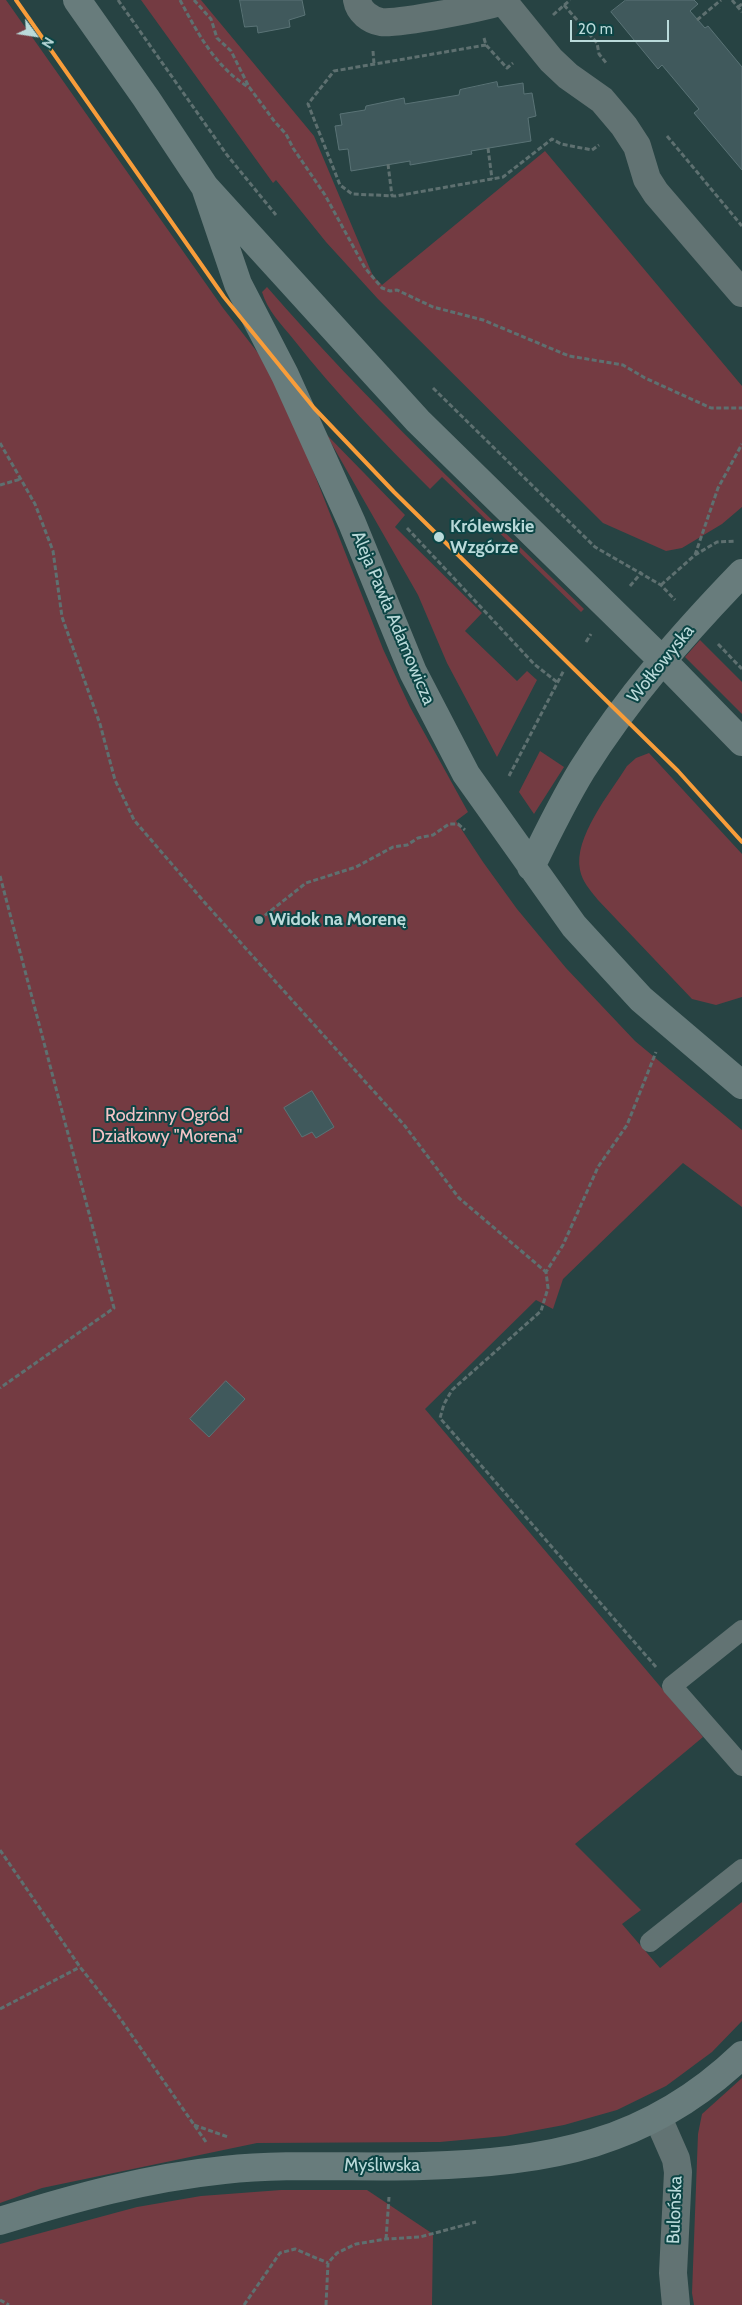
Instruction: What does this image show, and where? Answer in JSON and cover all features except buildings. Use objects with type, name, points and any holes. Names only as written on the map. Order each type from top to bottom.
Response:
[{"type":"main road","name":"Aleja Pawła Adamowicza","points":[[77,0],[146,98],[205,187],[418,421],[662,660],[742,742]]},
{"type":"main road","name":"Aleja Pawła Adamowicza","points":[[205,187],[238,284],[289,384],[352,523],[413,672],[466,774],[574,926],[641,998],[738,1075]]},
{"type":"main road","name":"Wołkowyska","points":[[531,867],[559,810],[583,769],[662,660],[742,573]]},
{"type":"main road","name":"Myśliwska","points":[[0,2222],[86,2194],[174,2176],[225,2169],[285,2166],[422,2166],[513,2159],[557,2153],[634,2130],[658,2118],[714,2080],[742,2056]]},
{"type":"street","points":[[357,0],[358,5],[368,18],[382,22],[504,0],[551,60],[568,76],[602,100],[624,126],[637,146],[647,179],[656,194],[742,293]]},
{"type":"street","name":"Bulońska","points":[[658,2118],[676,2159],[678,2172],[673,2273],[676,2305]]},
{"type":"lane","points":[[742,1630],[672,1686],[742,1766]]},
{"type":"lane","points":[[650,1942],[742,1869]]},
{"type":"path","points":[[118,0],[227,155],[280,220]]},
{"type":"path","points":[[180,0],[212,54],[234,79],[250,89]]},
{"type":"path","points":[[194,0],[212,19],[217,38],[231,51],[250,89],[286,134],[325,195],[366,268],[382,288],[390,292],[397,290],[433,307],[482,320],[569,356],[623,365],[645,378],[711,408],[742,408]]},
{"type":"path","points":[[698,20],[721,0]]},
{"type":"path","points":[[732,0],[742,12]]},
{"type":"path","points":[[738,7],[742,4]]},
{"type":"path","points":[[486,45],[334,71],[308,104],[340,185],[352,194],[392,196],[503,177],[552,139],[561,144],[592,150],[624,126]]},
{"type":"path","points":[[488,148],[492,179]]},
{"type":"path","points":[[388,164],[392,196]]},
{"type":"path","points":[[429,384],[595,546],[642,572],[662,585],[671,595]]},
{"type":"path","points":[[0,443],[35,504],[53,551],[62,616],[100,724],[116,780],[134,820],[206,904],[405,1126],[459,1198],[546,1272]]},
{"type":"path","points":[[696,555],[718,488],[742,444]]},
{"type":"path","points":[[0,485],[21,479]]},
{"type":"path","points":[[407,528],[534,664],[557,682]]},
{"type":"path","points":[[662,585],[696,555],[717,542],[742,541]]},
{"type":"path","points":[[625,592],[642,572]]},
{"type":"path","points":[[712,639],[742,669]]},
{"type":"path","points":[[509,776],[564,670]]},
{"type":"path","points":[[259,920],[306,883],[356,867],[393,847],[407,845],[418,838],[433,835],[449,824],[458,824],[469,834]]},
{"type":"path","points":[[0,876],[114,1308],[0,1388]]},
{"type":"path","points":[[657,1050],[627,1126],[598,1167],[575,1219],[546,1272],[548,1288],[541,1311],[452,1390],[444,1404],[440,1418],[672,1686]]},
{"type":"path","points":[[0,1850],[80,1967],[117,2014],[225,2169]]},
{"type":"path","points":[[0,2009],[80,1967]]},
{"type":"path","points":[[386,2239],[389,2194]]},
{"type":"path","points":[[326,2305],[328,2263],[337,2253],[356,2244],[386,2239],[420,2237],[476,2222]]},
{"type":"path","points":[[244,2305],[280,2253],[295,2249],[328,2263]]},
{"type":"path","points":[[0,2300],[9,2305]]},
{"type":"green space","name":"Rodzinny Ogród Działkowy \"Morena\"","points":[[0,0],[6,0],[223,308],[276,376],[383,649],[410,707],[468,812],[456,821],[517,909],[566,968],[635,1041],[742,1130],[742,1207],[683,1163],[563,1279],[553,1309],[536,1300],[425,1409],[703,1737],[575,1844],[641,1910],[622,1924],[660,1968],[742,1902],[742,2021],[712,2052],[666,2086],[617,2110],[564,2125],[505,2136],[440,2142],[257,2143],[42,2188],[0,2203]]},
{"type":"green space","points":[[141,0],[201,0],[314,136],[373,276],[382,285],[545,151],[742,386],[742,507],[722,524],[682,548],[666,551],[603,523],[378,299],[326,242],[276,180],[273,183]]},
{"type":"green space","points":[[267,287],[382,411],[584,609],[581,612],[442,477],[430,489],[394,453],[326,379],[275,317],[267,305],[262,292]]},
{"type":"green space","points":[[326,434],[405,515],[395,527],[482,613],[465,631],[517,681],[527,671],[537,680],[497,757],[447,663],[418,595]]},
{"type":"green space","points":[[700,640],[742,682],[742,714],[685,657]]},
{"type":"green space","points":[[540,751],[564,767],[534,814],[519,792]]},
{"type":"green space","points":[[649,753],[742,854],[742,997],[716,1005],[692,999],[598,900],[581,874],[579,857],[587,830],[594,816],[627,766],[636,758]]},
{"type":"green space","points":[[742,2078],[742,2305],[694,2305],[692,2293],[698,2134],[702,2114]]},
{"type":"green space","points":[[281,2190],[367,2190],[433,2234],[432,2305],[0,2305],[0,2244],[137,2207],[201,2196]]},
{"type":"transit line","points":[[16,0],[224,297],[314,408],[394,492],[678,771],[742,842]]},
{"type":"place","name":"Królewskie Wzgórze","points":[[439,537]]},
{"type":"place","name":"Widok na Morenę","points":[[259,920]]}]
